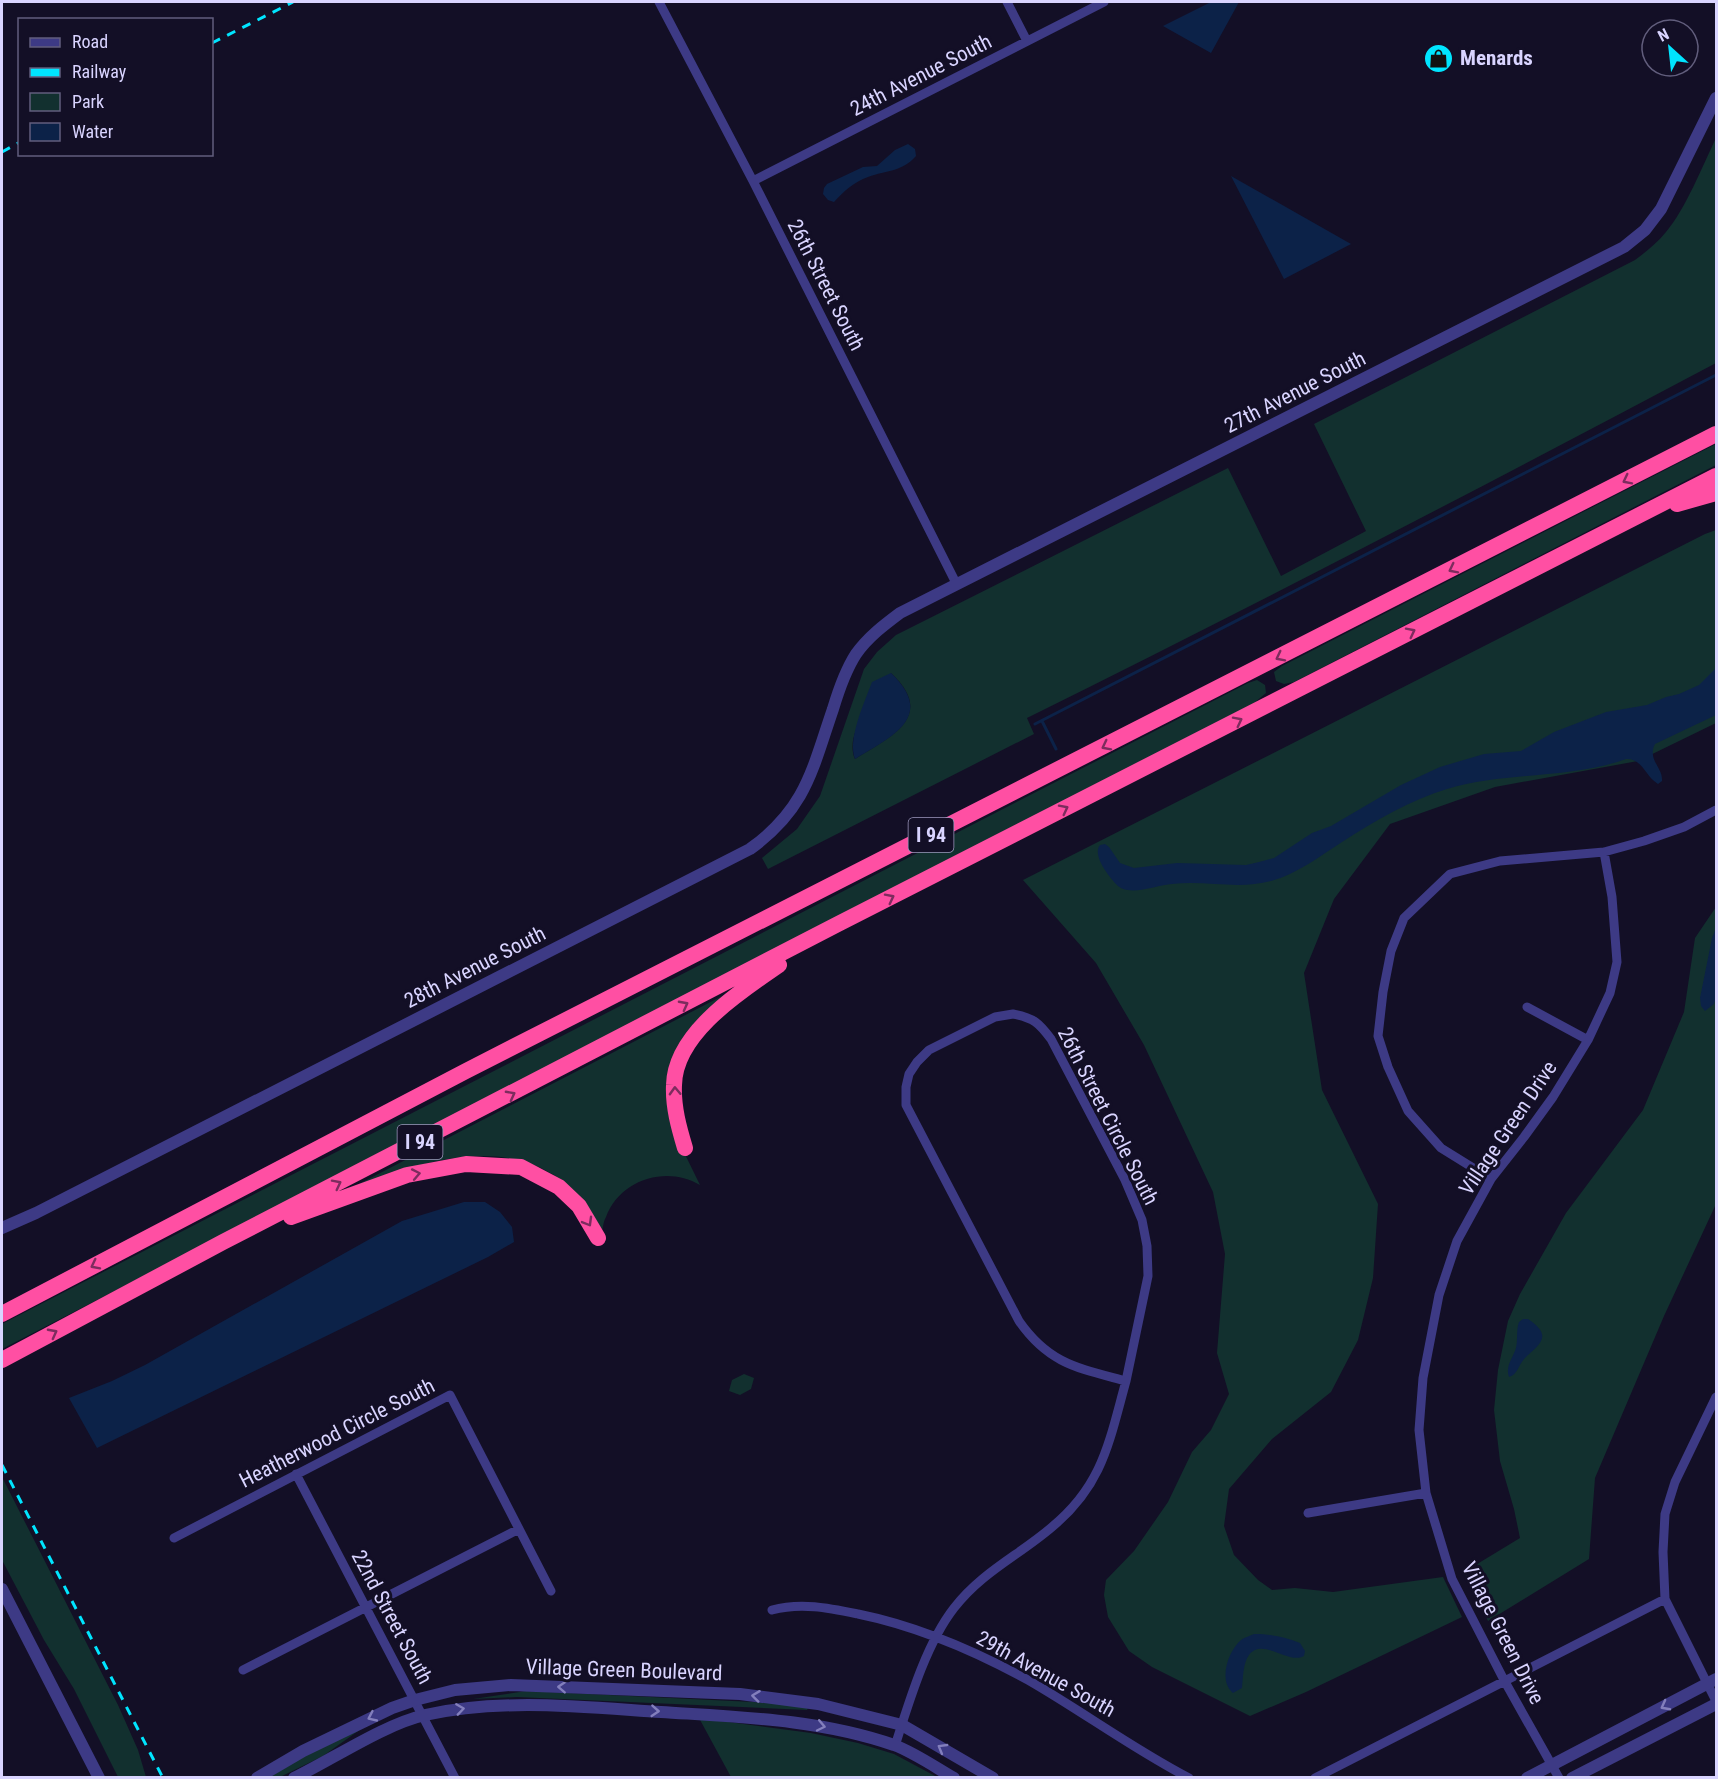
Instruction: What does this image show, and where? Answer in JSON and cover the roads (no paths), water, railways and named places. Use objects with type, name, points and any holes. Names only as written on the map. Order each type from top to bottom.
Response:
[{"type":"highway","points":[[1662,462],[1716,428]]},
{"type":"highway","name":"I 94","points":[[2,1314],[466,1071],[1716,434]]},
{"type":"highway","name":"I 94","points":[[2,1360],[223,1242],[838,924],[1716,476]]},
{"type":"highway","points":[[1647,512],[1716,493]]},
{"type":"highway","points":[[685,1148],[676,1121],[674,1083],[684,1048],[719,1008],[838,924]]},
{"type":"highway","points":[[223,1242],[407,1175],[466,1164],[521,1167],[559,1186],[579,1206],[597,1238]]},
{"type":"street","name":"26th Street South","points":[[659,2],[753,181],[957,585]]},
{"type":"street","points":[[1007,2],[1027,41]]},
{"type":"street","name":"24th Avenue South","points":[[753,181],[1104,2]]},
{"type":"street","name":"27th Avenue South","points":[[844,674],[857,653],[873,634],[900,613],[1624,247],[1645,230],[1661,209],[1716,98]]},
{"type":"street","name":"28th Avenue South","points":[[2,1228],[36,1213],[750,849],[782,821],[806,786],[844,674]]},
{"type":"street","points":[[1491,1179],[1441,1148],[1408,1111],[1388,1067],[1378,1036],[1391,951],[1404,918],[1450,874],[1500,861],[1604,852],[1684,827],[1716,810]]},
{"type":"street","name":"Village Green Drive","points":[[1559,1778],[1504,1680],[1452,1579],[1426,1493],[1419,1430],[1423,1378],[1439,1295],[1457,1241],[1491,1179],[1553,1098],[1588,1040],[1610,993],[1617,962],[1612,897],[1604,852]]},
{"type":"street","points":[[1527,1008],[1588,1040]]},
{"type":"street","name":"26th Street Circle South","points":[[895,1746],[934,1638],[953,1609],[972,1587],[993,1569],[1051,1528],[1088,1490],[1103,1462],[1126,1381],[1148,1275],[1147,1246],[1136,1202],[1051,1039],[1040,1024],[1029,1017],[1013,1014],[995,1017],[929,1050],[917,1062],[907,1080],[906,1105],[1019,1321],[1029,1335],[1048,1353],[1070,1366],[1126,1381]]},
{"type":"street","name":"28th Avenue South","points":[[2,1236],[36,1213]]},
{"type":"street","name":"Heatherwood Circle South","points":[[174,1538],[450,1395],[551,1591]]},
{"type":"street","points":[[1572,1778],[1716,1702],[1712,1681],[1665,1599],[1663,1552],[1665,1515],[1675,1482],[1716,1397]]},
{"type":"street","name":"22nd Street South","points":[[296,1474],[455,1778]]},
{"type":"street","points":[[1308,1513],[1426,1493]]},
{"type":"street","points":[[243,1670],[519,1529]]},
{"type":"street","points":[[2,1589],[99,1778]]},
{"type":"street","points":[[1315,1778],[1665,1599]]},
{"type":"street","name":"29th Avenue South","points":[[772,1610],[794,1605],[827,1608],[908,1627],[974,1653],[1027,1680],[1189,1778]]},
{"type":"street","points":[[1527,1778],[1712,1681]]},
{"type":"street","name":"Village Green Boulevard","points":[[257,1778],[362,1721],[415,1700],[455,1690],[512,1685],[740,1694],[818,1704],[902,1725],[993,1778]]},
{"type":"street","points":[[294,1778],[394,1726],[423,1715],[493,1705],[601,1708],[763,1718],[819,1725],[895,1746],[954,1778]]},
{"type":"water","points":[[1211,2],[1239,2],[1211,53],[1163,26]]},
{"type":"water","points":[[908,144],[915,149],[916,156],[905,165],[858,181],[834,202],[828,200],[823,194],[827,184],[863,167],[877,166],[895,150]]},
{"type":"water","points":[[1231,176],[1351,244],[1284,279]]},
{"type":"water","points":[[1716,668],[1716,715],[1655,744],[1653,755],[1662,776],[1662,781],[1658,784],[1640,764],[1631,759],[1581,770],[1469,783],[1406,805],[1367,826],[1299,869],[1281,878],[1259,884],[1185,883],[1128,890],[1116,884],[1099,859],[1098,849],[1100,845],[1105,844],[1120,863],[1134,868],[1177,863],[1246,865],[1274,858],[1312,833],[1331,826],[1401,785],[1440,767],[1484,754],[1521,751],[1554,732],[1606,712],[1647,705],[1679,694],[1699,685]]},
{"type":"water","points":[[891,673],[904,688],[910,702],[909,714],[904,724],[894,734],[855,759],[853,742],[855,731],[872,682]]},
{"type":"water","points":[[1716,928],[1716,997],[1714,1004],[1705,1011],[1701,1006],[1700,998]]},
{"type":"water","points":[[464,1202],[485,1202],[500,1212],[512,1227],[514,1242],[488,1257],[97,1448],[69,1398],[145,1365],[402,1221]]},
{"type":"water","points":[[1523,1319],[1528,1319],[1536,1325],[1542,1336],[1539,1345],[1509,1377],[1508,1369],[1516,1348],[1518,1325]]},
{"type":"water","points":[[1254,1634],[1278,1636],[1300,1643],[1305,1651],[1304,1656],[1298,1658],[1268,1650],[1255,1650],[1246,1662],[1242,1688],[1233,1693],[1226,1681],[1226,1666],[1236,1645]]},
{"type":"waterway","points":[[1035,724],[1716,375]]},
{"type":"waterway","points":[[1042,721],[1056,749]]},
{"type":"railway","points":[[213,42],[293,2]]},
{"type":"railway","points":[[2,152],[18,143]]},
{"type":"railway","points":[[2,1465],[163,1778]]},
{"type":"place","name":"Menards","points":[[1439,58]]}]
